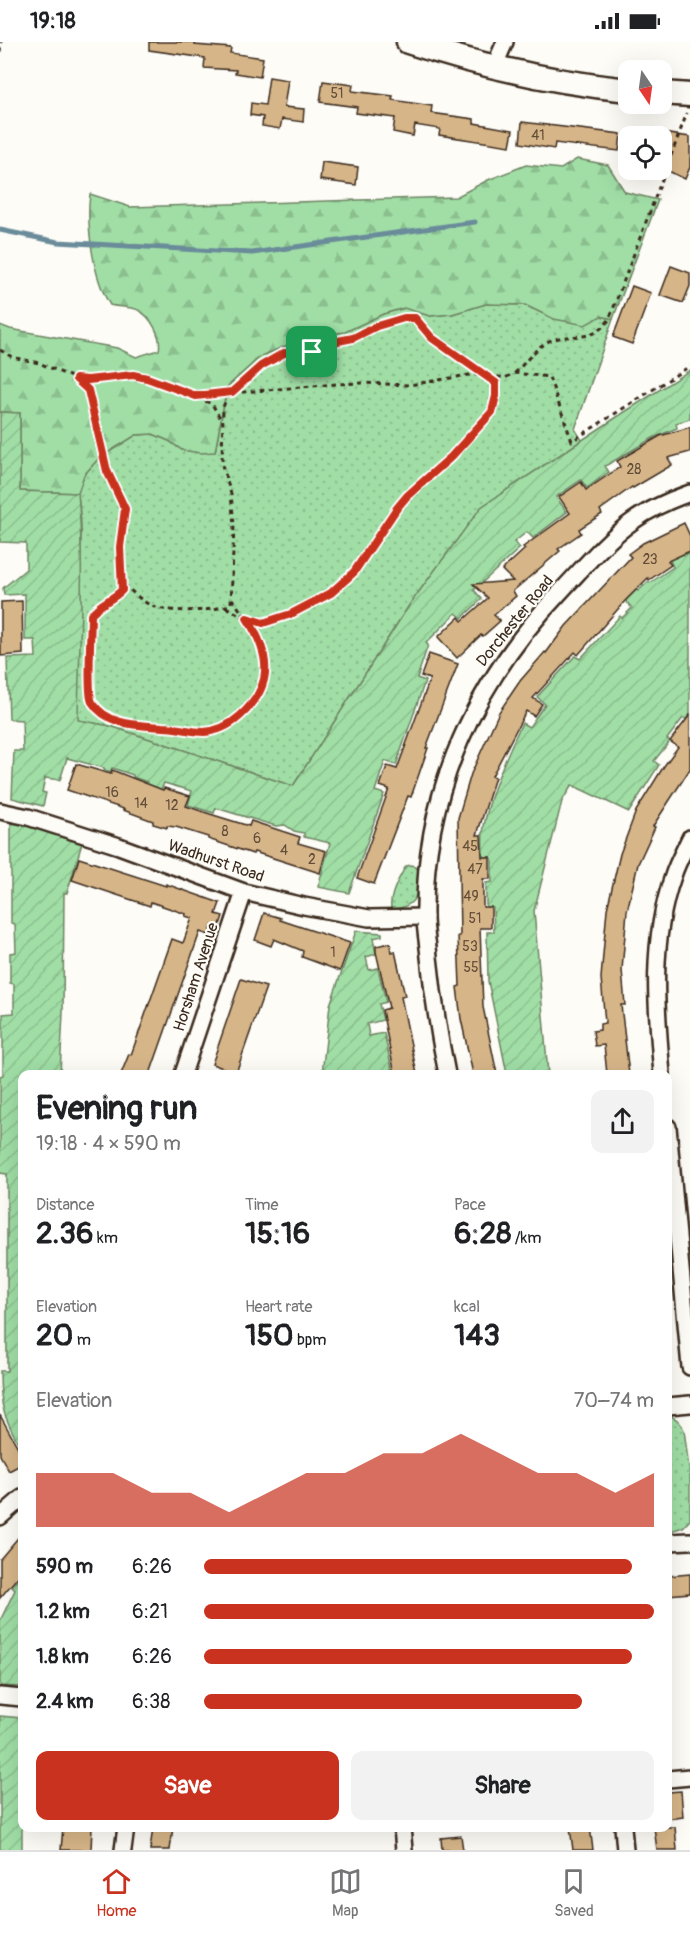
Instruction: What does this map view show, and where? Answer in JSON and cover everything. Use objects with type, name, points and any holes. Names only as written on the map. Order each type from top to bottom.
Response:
[{"type":"street","points":[[408,42],[453,57],[494,67],[571,83],[618,89]]},
{"type":"street","points":[[494,67],[505,42]]},
{"type":"street","points":[[672,94],[690,95]]},
{"type":"street","name":"Dorchester Road","points":[[446,1070],[435,1015],[425,917],[434,818],[444,781],[457,749],[484,690],[506,657],[554,599],[611,538],[634,520],[664,503],[690,493]]},
{"type":"street","name":"Wadhurst Road","points":[[0,811],[28,817],[119,846],[243,892],[369,918],[425,917]]},
{"type":"street","points":[[662,1070],[655,970],[660,923],[673,876],[690,838]]},
{"type":"street","name":"Horsham Avenue","points":[[184,1070],[243,892]]},
{"type":"street","points":[[672,1170],[687,1305],[690,1367]]},
{"type":"street","points":[[672,1406],[690,1404]]},
{"type":"street","points":[[1,1513],[18,1501]]},
{"type":"street","points":[[672,1542],[690,1540]]},
{"type":"street","points":[[0,1696],[18,1698]]},
{"type":"street","points":[[672,1779],[690,1777]]},
{"type":"street","points":[[123,1850],[125,1832]]},
{"type":"street","points":[[402,1832],[404,1850]]},
{"type":"street","points":[[623,1832],[625,1850]]},
{"type":"path","points":[[0,52],[1,42]]},
{"type":"path","points":[[196,396],[362,383],[408,385],[482,374],[504,378],[515,373],[546,342],[560,338],[588,336],[600,330],[609,320],[690,104]]},
{"type":"path","points":[[122,582],[137,597],[154,607],[172,610],[226,607],[231,604],[234,525],[231,494],[222,465],[223,407],[228,395],[261,366],[284,353],[312,352],[338,341],[353,338],[377,326],[404,318],[415,318],[432,338],[496,383],[492,412],[451,457],[402,502],[354,572],[331,593],[291,614],[263,623],[226,607]]},
{"type":"path","points":[[0,350],[12,357],[39,363],[76,379],[88,380],[133,375],[147,378],[212,404],[220,416],[224,429]]},
{"type":"path","points":[[515,373],[549,377],[572,441],[690,366]]},
{"type":"path","points":[[76,379],[88,390],[107,471],[125,509],[120,547],[122,590],[113,600],[100,605],[91,615],[90,698],[100,710],[125,724],[174,727],[203,732],[231,724],[253,704],[266,678],[265,663],[256,633],[231,598]]},
{"type":"green space","points":[[577,159],[608,165],[625,192],[658,200],[613,319],[601,316],[585,325],[554,319],[525,305],[486,304],[452,314],[430,316],[404,308],[383,314],[345,332],[320,335],[261,356],[227,387],[215,452],[200,453],[182,450],[153,434],[136,435],[99,458],[84,475],[78,493],[20,491],[20,413],[0,412],[0,325],[10,329],[117,348],[136,357],[159,350],[157,333],[147,317],[136,309],[110,305],[104,294],[92,251],[89,221],[90,194],[130,207],[456,197],[488,180],[526,165],[561,169]]},
{"type":"green space","points":[[486,304],[525,305],[554,319],[601,316],[613,319],[575,429],[582,440],[481,508],[410,604],[293,786],[110,726],[77,720],[81,584],[81,524],[78,493],[84,475],[99,458],[136,435],[153,434],[182,450],[215,452],[227,387],[261,356],[320,335],[345,332],[383,314],[405,308],[430,316],[452,314]]},
{"type":"green space","points":[[690,370],[690,419],[676,423],[677,428],[653,438],[605,466],[609,472],[587,488],[581,480],[556,497],[567,512],[533,538],[527,532],[514,542],[520,548],[474,590],[482,599],[462,618],[456,613],[426,643],[428,645],[417,678],[425,681],[396,765],[385,761],[375,791],[384,794],[349,893],[318,887],[330,843],[304,837],[304,833],[294,831],[285,825],[276,826],[216,808],[214,813],[188,805],[192,791],[164,783],[161,790],[146,785],[147,782],[133,775],[112,768],[110,772],[104,768],[67,758],[60,780],[45,778],[42,792],[46,793],[43,806],[12,798],[14,751],[23,751],[22,720],[9,719],[7,658],[36,657],[35,640],[25,640],[25,594],[4,595],[3,588],[26,569],[26,543],[0,542],[0,412],[20,413],[20,491],[78,493],[81,578],[78,720],[110,726],[293,786],[410,604],[481,507]]},
{"type":"green space","points":[[682,551],[684,555],[690,552],[690,715],[683,718],[667,739],[670,741],[654,761],[659,765],[629,812],[572,785],[562,801],[534,911],[548,1070],[506,1070],[488,981],[487,932],[494,932],[493,908],[486,907],[486,883],[492,882],[492,859],[483,857],[483,839],[485,820],[493,791],[522,723],[529,727],[545,704],[537,697],[575,656],[580,659],[620,616],[622,618],[632,608],[623,598],[634,588],[638,591],[673,567],[669,558]]},
{"type":"green space","points":[[11,822],[83,840],[67,893],[64,893],[60,1070],[18,1070],[18,1442],[4,1412],[0,1384],[0,1371],[7,1371],[7,1174],[0,1173],[0,1076],[3,1075],[3,1014],[14,1013],[14,984],[10,983],[10,953],[16,952],[15,924],[11,923]]},
{"type":"green space","points":[[412,865],[420,870],[419,886],[415,898],[406,906],[391,909],[393,892],[398,881],[406,866]]},
{"type":"green space","points":[[356,931],[382,933],[382,936],[373,938],[376,954],[366,957],[369,970],[378,968],[386,1002],[379,1004],[383,1020],[367,1024],[369,1036],[384,1033],[392,1070],[322,1070],[330,1005]]},
{"type":"green space","points":[[672,1417],[684,1430],[690,1477],[690,1520],[683,1527],[672,1531]]},
{"type":"green space","points":[[18,1579],[18,1687],[0,1686],[0,1621],[15,1590],[12,1587]]},
{"type":"green space","points":[[0,1716],[18,1718],[18,1832],[22,1832],[22,1850],[0,1850]]},
{"type":"building","points":[[149,42],[196,42],[195,45],[231,48],[230,53],[263,58],[260,77],[235,73],[236,70],[204,68],[205,58],[149,50]]},
{"type":"building","points":[[269,77],[288,80],[284,107],[304,109],[303,122],[282,119],[280,129],[262,126],[263,117],[250,115],[251,103],[265,105]]},
{"type":"building","points":[[323,81],[353,85],[352,91],[393,96],[392,100],[432,106],[431,113],[474,119],[474,123],[513,130],[510,146],[439,135],[440,129],[415,125],[413,136],[393,132],[395,118],[356,113],[357,107],[320,102]]},
{"type":"building","points":[[522,122],[618,134],[618,151],[555,143],[554,149],[520,143]]},
{"type":"building","points":[[672,134],[690,137],[690,167],[685,179],[672,173]]},
{"type":"building","points":[[322,162],[358,167],[356,185],[320,180]]},
{"type":"building","points":[[671,266],[690,273],[690,286],[683,303],[660,295]]},
{"type":"building","points":[[632,286],[651,293],[632,344],[613,337]]},
{"type":"building","points":[[690,427],[690,452],[668,458],[672,465],[632,487],[600,510],[602,514],[579,529],[581,533],[558,549],[560,551],[513,591],[516,596],[494,615],[500,621],[457,658],[438,637],[459,617],[462,621],[488,598],[473,584],[513,581],[502,570],[525,549],[523,547],[570,513],[559,497],[581,482],[586,490],[620,467],[617,461],[660,436]]},
{"type":"building","points":[[684,523],[690,536],[690,551],[668,561],[671,565],[649,580],[648,578],[578,655],[575,652],[533,698],[542,704],[534,716],[526,711],[492,776],[495,777],[477,835],[481,835],[482,857],[490,857],[490,879],[483,879],[483,907],[491,907],[491,928],[480,928],[483,1007],[496,1070],[472,1070],[461,1019],[457,987],[460,986],[458,818],[471,774],[499,712],[520,681],[546,653],[566,626],[631,557],[628,554],[643,543]]},
{"type":"building","points":[[22,601],[23,654],[1,656],[1,602]]},
{"type":"building","points":[[429,654],[458,664],[426,748],[428,748],[411,797],[408,796],[374,884],[357,878],[389,789],[380,786],[387,766],[397,769],[430,679],[421,676]]},
{"type":"building","points":[[690,715],[690,769],[653,826],[655,827],[638,864],[627,911],[622,970],[625,1005],[621,1005],[629,1070],[607,1070],[604,1045],[595,1046],[593,1031],[600,1030],[600,1024],[605,1023],[601,978],[607,909],[620,854],[636,811],[678,747],[670,741]]},
{"type":"building","points":[[76,764],[111,774],[112,770],[163,790],[164,788],[190,796],[186,806],[210,814],[249,826],[251,821],[300,837],[298,843],[326,851],[320,873],[254,852],[253,854],[176,827],[167,826],[167,828],[153,824],[153,821],[124,809],[67,790]]},
{"type":"building","points":[[79,858],[220,903],[216,914],[223,916],[219,928],[212,926],[209,935],[200,932],[151,1070],[123,1070],[129,1054],[131,1055],[172,939],[183,943],[192,918],[151,902],[150,906],[72,880]]},
{"type":"building","points":[[264,913],[350,943],[340,971],[302,957],[303,951],[274,939],[271,946],[255,940]]},
{"type":"building","points":[[390,943],[392,952],[395,951],[405,996],[401,997],[416,1070],[394,1070],[382,1010],[389,1008],[376,946]]},
{"type":"building","points":[[241,979],[266,987],[237,1070],[228,1070],[212,1064]]},
{"type":"building","points":[[0,1415],[18,1448],[18,1466],[9,1471],[0,1455]]},
{"type":"building","points":[[18,1538],[18,1577],[0,1598],[0,1559]]},
{"type":"building","points":[[690,1574],[690,1593],[672,1595],[672,1576]]},
{"type":"building","points":[[681,1791],[683,1817],[672,1818],[672,1792]]},
{"type":"building","points":[[672,1827],[675,1827],[677,1850],[657,1850],[655,1832],[672,1832]]},
{"type":"building","points":[[63,1832],[92,1832],[91,1850],[61,1850]]},
{"type":"building","points":[[152,1832],[172,1832],[170,1850],[150,1850]]},
{"type":"building","points":[[571,1832],[591,1832],[593,1850],[573,1850]]},
{"type":"building","points":[[461,1836],[463,1850],[442,1850],[441,1838]]},
{"type":"waterway","points":[[0,230],[58,242],[252,253],[475,222]]},
{"type":"route","points":[[415,318],[432,338],[496,383],[492,412],[451,457],[407,496],[354,572],[331,593],[291,614],[263,623],[250,621],[247,618],[256,633],[265,663],[266,678],[253,704],[231,724],[203,732],[174,727],[125,724],[112,718],[93,704],[90,698],[91,615],[95,609],[113,600],[122,590],[120,547],[125,509],[120,494],[112,484],[107,471],[88,390],[76,379],[88,380],[133,375],[196,396],[232,392],[261,366],[284,353],[312,352],[338,341],[353,338],[393,320],[415,318]]}]
